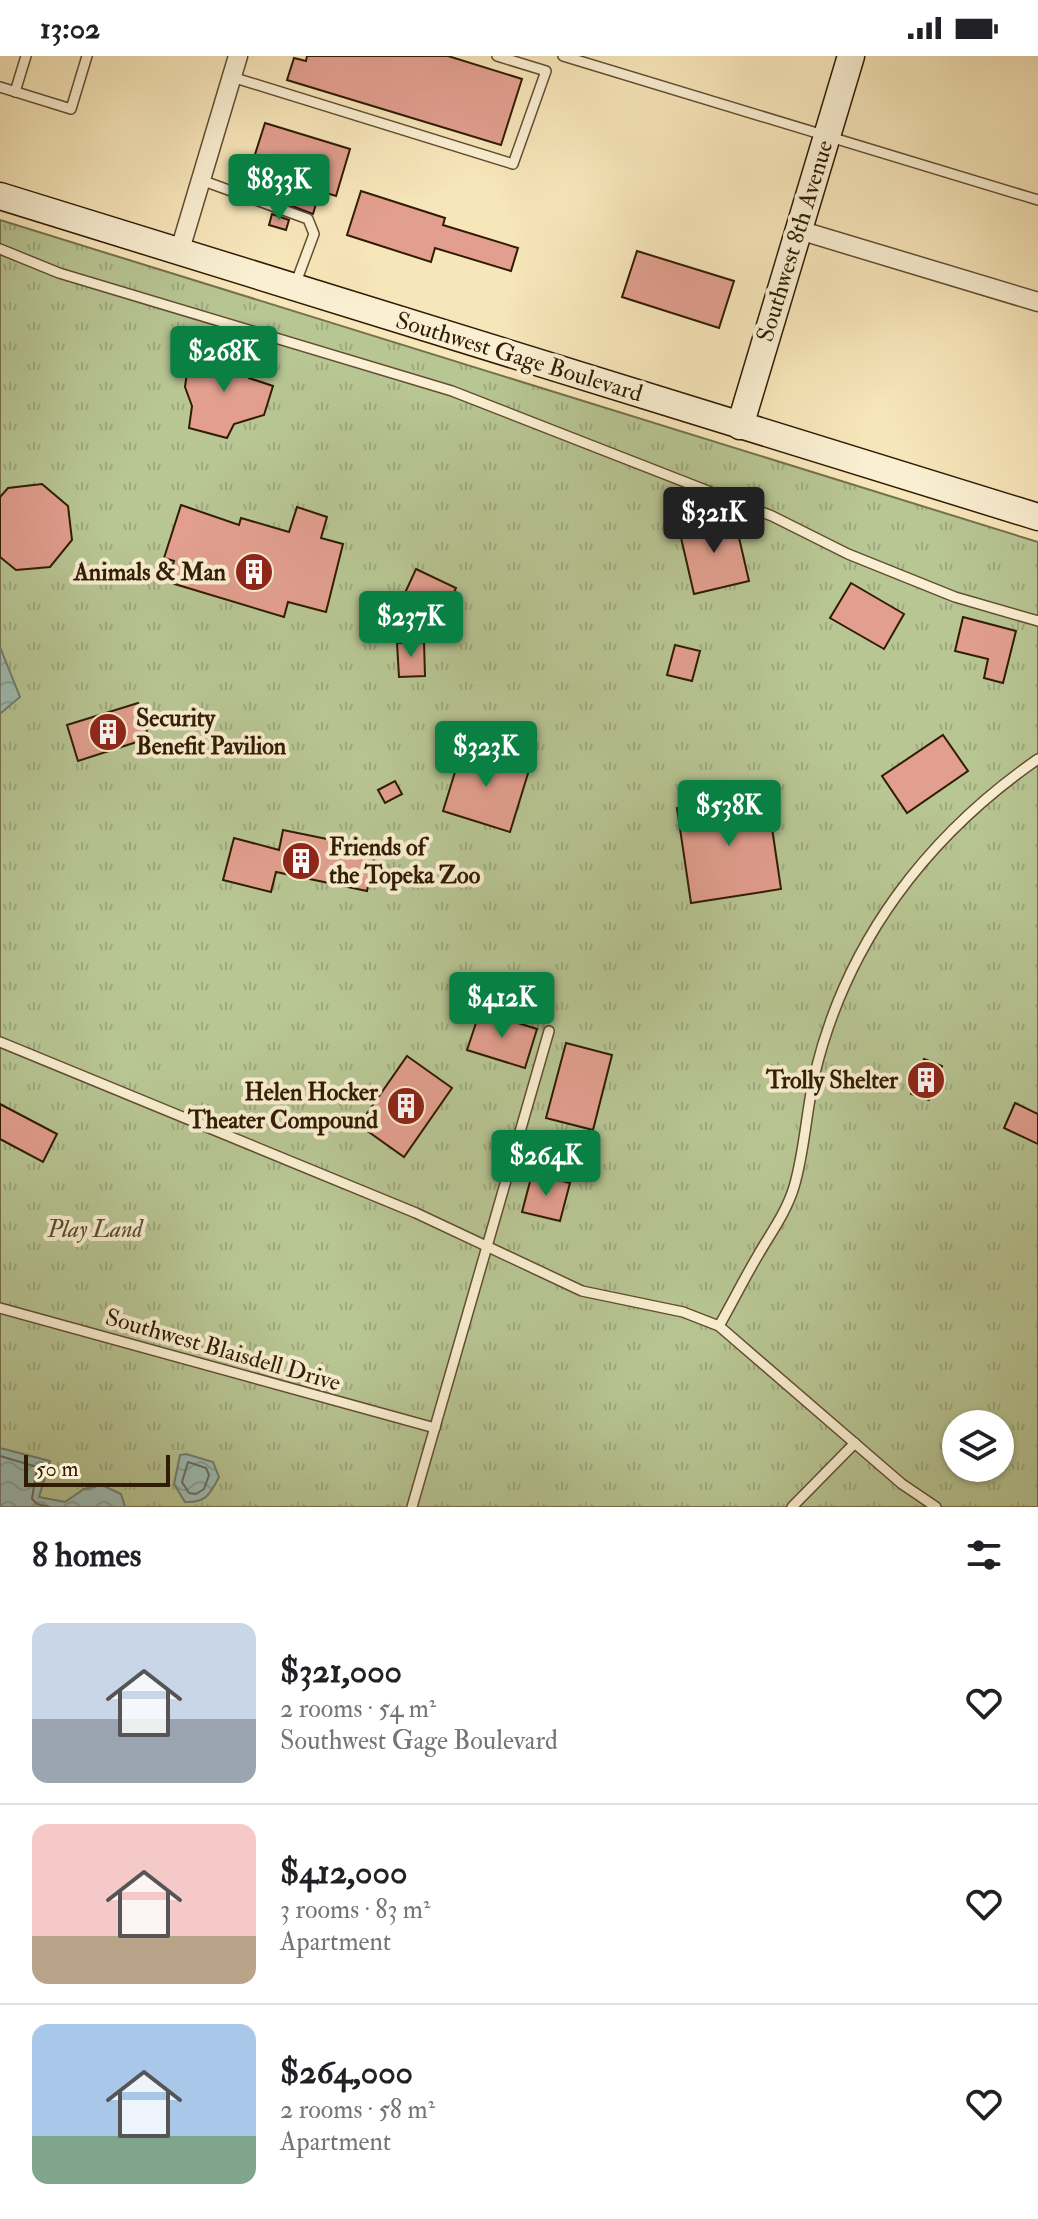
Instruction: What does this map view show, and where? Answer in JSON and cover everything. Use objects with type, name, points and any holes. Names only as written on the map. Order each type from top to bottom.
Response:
[{"type":"main road","name":"Southwest 8th Avenue","points":[[740,426],[851,56]]},
{"type":"main road","name":"Southwest Gage Boulevard","points":[[0,196],[1038,517]]},
{"type":"street","points":[[179,253],[238,56]]},
{"type":"street","points":[[799,230],[1038,302]]},
{"type":"lane","points":[[15,92],[26,56]]},
{"type":"lane","points":[[0,87],[71,109],[87,56]]},
{"type":"lane","points":[[232,77],[513,164],[546,71],[497,56]]},
{"type":"lane","points":[[563,56],[1038,200]]},
{"type":"lane","points":[[201,180],[308,219],[314,234],[294,288]]},
{"type":"lane","points":[[0,249],[59,273],[452,391],[772,516],[848,554],[955,597],[1038,621]]},
{"type":"lane","points":[[719,1326],[778,1224],[793,1188],[824,1038],[858,955],[904,882],[932,849],[992,793],[1038,759]]},
{"type":"lane","points":[[412,1507],[490,1247],[549,1031]]},
{"type":"lane","points":[[0,1042],[402,1207],[582,1291],[683,1312],[719,1326],[855,1443],[936,1507]]},
{"type":"lane","name":"Southwest Blaisdell Drive","points":[[0,1308],[435,1428]]},
{"type":"lane","points":[[792,1507],[855,1443]]},
{"type":"green space","name":"Play Land","points":[[0,220],[1038,542],[1038,1507],[0,1507]]},
{"type":"water","points":[[0,647],[20,697],[1,713],[0,712]]},
{"type":"water","points":[[0,1448],[50,1461],[39,1497],[65,1502],[84,1489],[102,1485],[121,1494],[125,1507],[0,1507]]},
{"type":"water","points":[[180,1455],[213,1462],[219,1477],[210,1493],[198,1501],[185,1502],[174,1484]]},
{"type":"building","points":[[307,56],[448,56],[522,79],[501,145],[287,80],[294,58],[306,61]]},
{"type":"building","points":[[265,123],[350,149],[336,196],[320,191],[313,214],[276,200],[282,180],[250,170]]},
{"type":"building","points":[[361,191],[445,218],[443,225],[518,248],[511,271],[435,248],[431,262],[347,235]]},
{"type":"building","points":[[272,214],[289,220],[286,230],[269,225]]},
{"type":"building","points":[[637,251],[734,281],[719,328],[622,297]]},
{"type":"building","points":[[211,351],[253,363],[249,378],[273,386],[264,415],[234,424],[227,438],[189,428],[192,406],[185,387],[189,358],[206,364]]},
{"type":"building","points":[[42,484],[68,506],[72,540],[50,567],[16,570],[0,557],[0,497],[8,488]]},
{"type":"building","name":"Animals & Man","points":[[181,505],[239,525],[241,518],[289,532],[297,507],[327,517],[321,538],[343,544],[326,612],[288,602],[284,617],[168,582],[174,561],[164,558]]},
{"type":"building","points":[[734,516],[749,581],[694,594],[679,529]]},
{"type":"building","points":[[416,569],[456,588],[438,627],[398,608]]},
{"type":"building","points":[[851,583],[904,614],[884,649],[830,618]]},
{"type":"building","points":[[963,617],[1016,631],[1003,683],[984,678],[988,659],[955,651]]},
{"type":"building","points":[[424,642],[425,676],[399,677],[397,643]]},
{"type":"building","points":[[675,645],[700,651],[692,681],[667,675]]},
{"type":"building","name":"Security Benefit Pavilion","points":[[138,703],[149,738],[78,761],[67,725]]},
{"type":"building","points":[[943,735],[968,771],[907,813],[882,776]]},
{"type":"building","points":[[463,746],[530,767],[510,832],[443,811]]},
{"type":"building","points":[[395,781],[402,794],[385,803],[378,790]]},
{"type":"building","points":[[767,794],[781,889],[691,903],[677,808]]},
{"type":"building","name":"Friends of the Topeka Zoo","points":[[283,830],[376,849],[367,891],[276,872],[271,892],[223,880],[234,838],[279,850]]},
{"type":"building","points":[[480,1011],[537,1029],[525,1068],[467,1050]]},
{"type":"building","points":[[566,1043],[612,1055],[593,1130],[546,1118]]},
{"type":"building","name":"Helen Hocker Theater Compound","points":[[407,1056],[452,1088],[404,1157],[359,1125]]},
{"type":"building","name":"Trolly Shelter","points":[[924,1059],[942,1066],[929,1100],[911,1094]]},
{"type":"building","points":[[1015,1103],[1038,1114],[1038,1144],[1004,1128]]},
{"type":"building","points":[[0,1104],[57,1134],[43,1162],[0,1139]]},
{"type":"building","points":[[532,1174],[570,1183],[560,1221],[522,1212]]},
{"type":"place","name":"Animals & Man","points":[[254,572]]},
{"type":"place","name":"Security Benefit Pavilion","points":[[108,732]]},
{"type":"place","name":"Friends of the Topeka Zoo","points":[[301,861]]},
{"type":"place","name":"Trolly Shelter","points":[[926,1080]]},
{"type":"place","name":"Helen Hocker Theater Compound","points":[[406,1106]]}]
